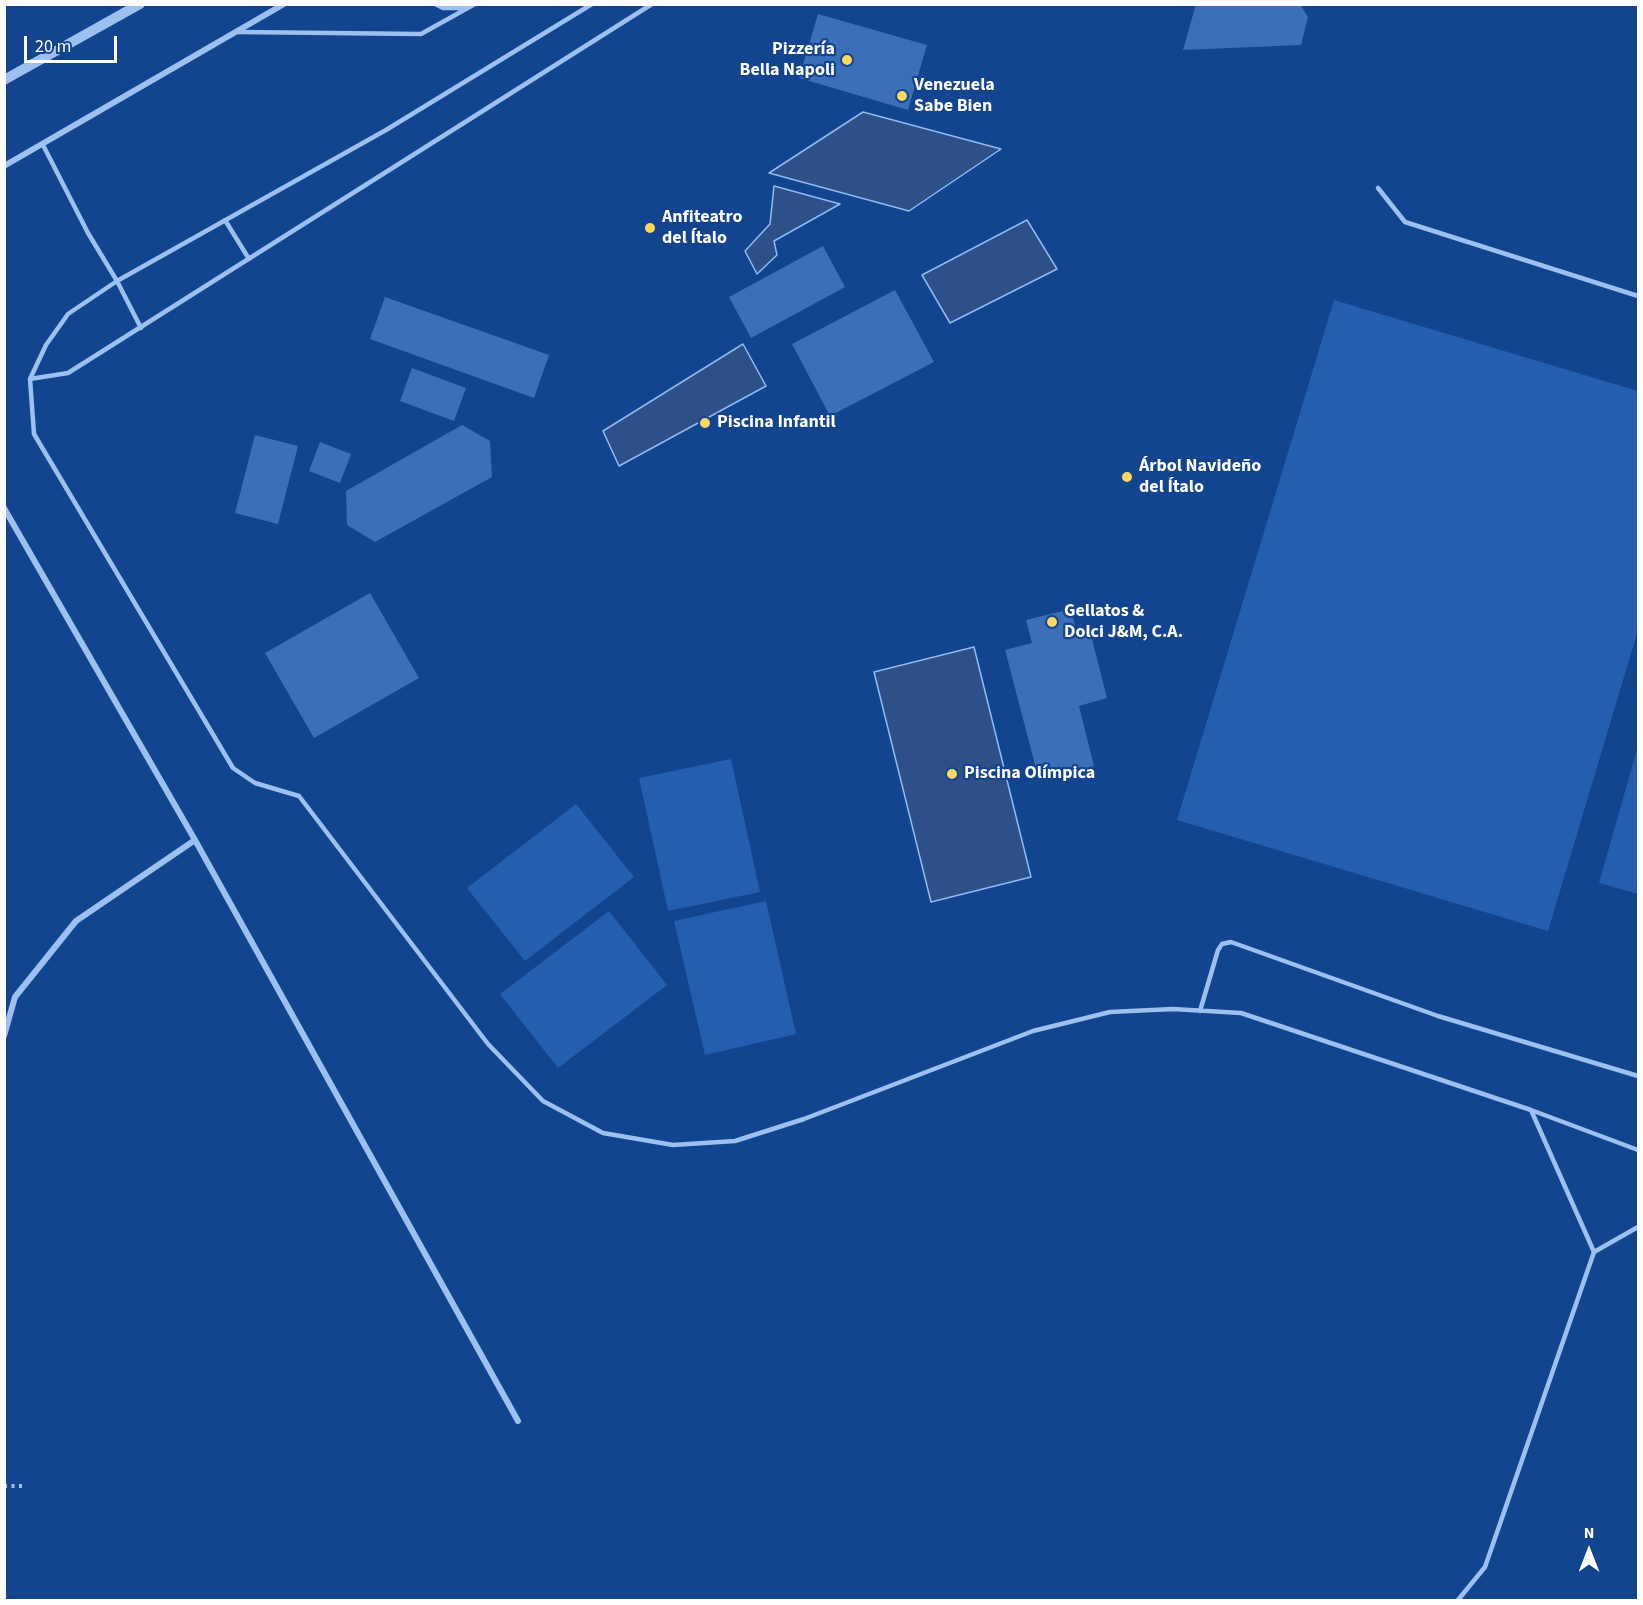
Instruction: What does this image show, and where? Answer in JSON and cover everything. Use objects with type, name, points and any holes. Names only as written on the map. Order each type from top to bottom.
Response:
[{"type":"street","points":[[4,80],[140,4]]},
{"type":"street","points":[[4,166],[284,4]]},
{"type":"street","points":[[4,508],[195,840],[518,1421]]},
{"type":"street","points":[[4,1036],[15,996],[76,921],[195,840]]},
{"type":"lane","points":[[435,4],[443,8],[473,6]]},
{"type":"lane","points":[[592,4],[386,130],[117,281],[68,314],[46,345],[30,379],[34,434],[234,768],[255,783],[298,796],[488,1044],[543,1101],[603,1133],[674,1145],[735,1141],[804,1119],[1033,1031],[1110,1012],[1173,1009],[1241,1013],[1531,1110],[1638,1150]]},
{"type":"lane","points":[[30,379],[68,373],[652,4]]},
{"type":"lane","points":[[237,32],[422,34],[473,6]]},
{"type":"lane","points":[[43,145],[88,233],[117,281],[141,328]]},
{"type":"lane","points":[[1378,188],[1405,222],[1638,296]]},
{"type":"lane","points":[[225,220],[249,259]]},
{"type":"lane","points":[[1200,1011],[1218,950],[1222,944],[1231,942],[1438,1016],[1638,1076]]},
{"type":"lane","points":[[1531,1110],[1594,1252]]},
{"type":"lane","points":[[1458,1600],[1485,1567],[1594,1252],[1638,1227]]},
{"type":"path","points":[[4,1486],[26,1486]]},
{"type":"shaded area","points":[[863,112],[1001,149],[909,211],[769,173]]},
{"type":"shaded area","points":[[774,186],[840,204],[774,241],[777,255],[757,274],[745,251],[770,224]]},
{"type":"shaded area","points":[[1027,220],[1057,269],[950,323],[922,275]]},
{"type":"shaded area","points":[[1334,300],[1638,391],[1638,630],[1548,931],[1177,820]]},
{"type":"shaded area","points":[[743,344],[766,386],[619,466],[603,431]]},
{"type":"shaded area","name":"Piscina Olímpica","points":[[974,647],[1031,877],[931,902],[874,672]]},
{"type":"shaded area","points":[[1638,746],[1638,894],[1599,883]]},
{"type":"shaded area","points":[[731,759],[760,892],[668,911],[639,778]]},
{"type":"shaded area","points":[[576,804],[634,877],[525,961],[467,888]]},
{"type":"shaded area","points":[[766,901],[796,1034],[705,1055],[674,921]]},
{"type":"shaded area","points":[[609,911],[667,985],[558,1068],[500,994]]},
{"type":"building","points":[[1196,4],[1300,4],[1308,17],[1301,45],[1183,50]]},
{"type":"building","points":[[818,14],[927,45],[908,110],[799,78]]},
{"type":"building","points":[[823,246],[845,287],[751,338],[729,297]]},
{"type":"building","points":[[895,290],[934,362],[830,416],[792,344]]},
{"type":"building","points":[[385,297],[549,355],[534,398],[370,339]]},
{"type":"building","points":[[412,368],[466,388],[454,421],[400,401]]},
{"type":"building","points":[[462,425],[490,441],[492,477],[375,542],[347,525],[346,491]]},
{"type":"building","points":[[255,435],[298,446],[278,524],[235,513]]},
{"type":"building","points":[[320,442],[351,454],[340,483],[309,471]]},
{"type":"building","points":[[370,593],[419,678],[314,738],[265,653]]},
{"type":"building","points":[[1071,609],[1077,634],[1090,631],[1107,698],[1079,706],[1094,766],[1039,780],[1005,650],[1032,643],[1026,620]]},
{"type":"place","name":"Pizzería Bella Napoli","points":[[847,60]]},
{"type":"place","name":"Venezuela Sabe Bien","points":[[902,96]]},
{"type":"place","name":"Anfiteatro del Ítalo","points":[[650,228]]},
{"type":"place","name":"Piscina Infantil","points":[[705,423]]},
{"type":"place","name":"Árbol Navideño del Ítalo","points":[[1127,477]]},
{"type":"place","name":"Gellatos & Dolci J&M, C.A.","points":[[1052,622]]},
{"type":"place","name":"Piscina Olímpica","points":[[952,774]]}]
